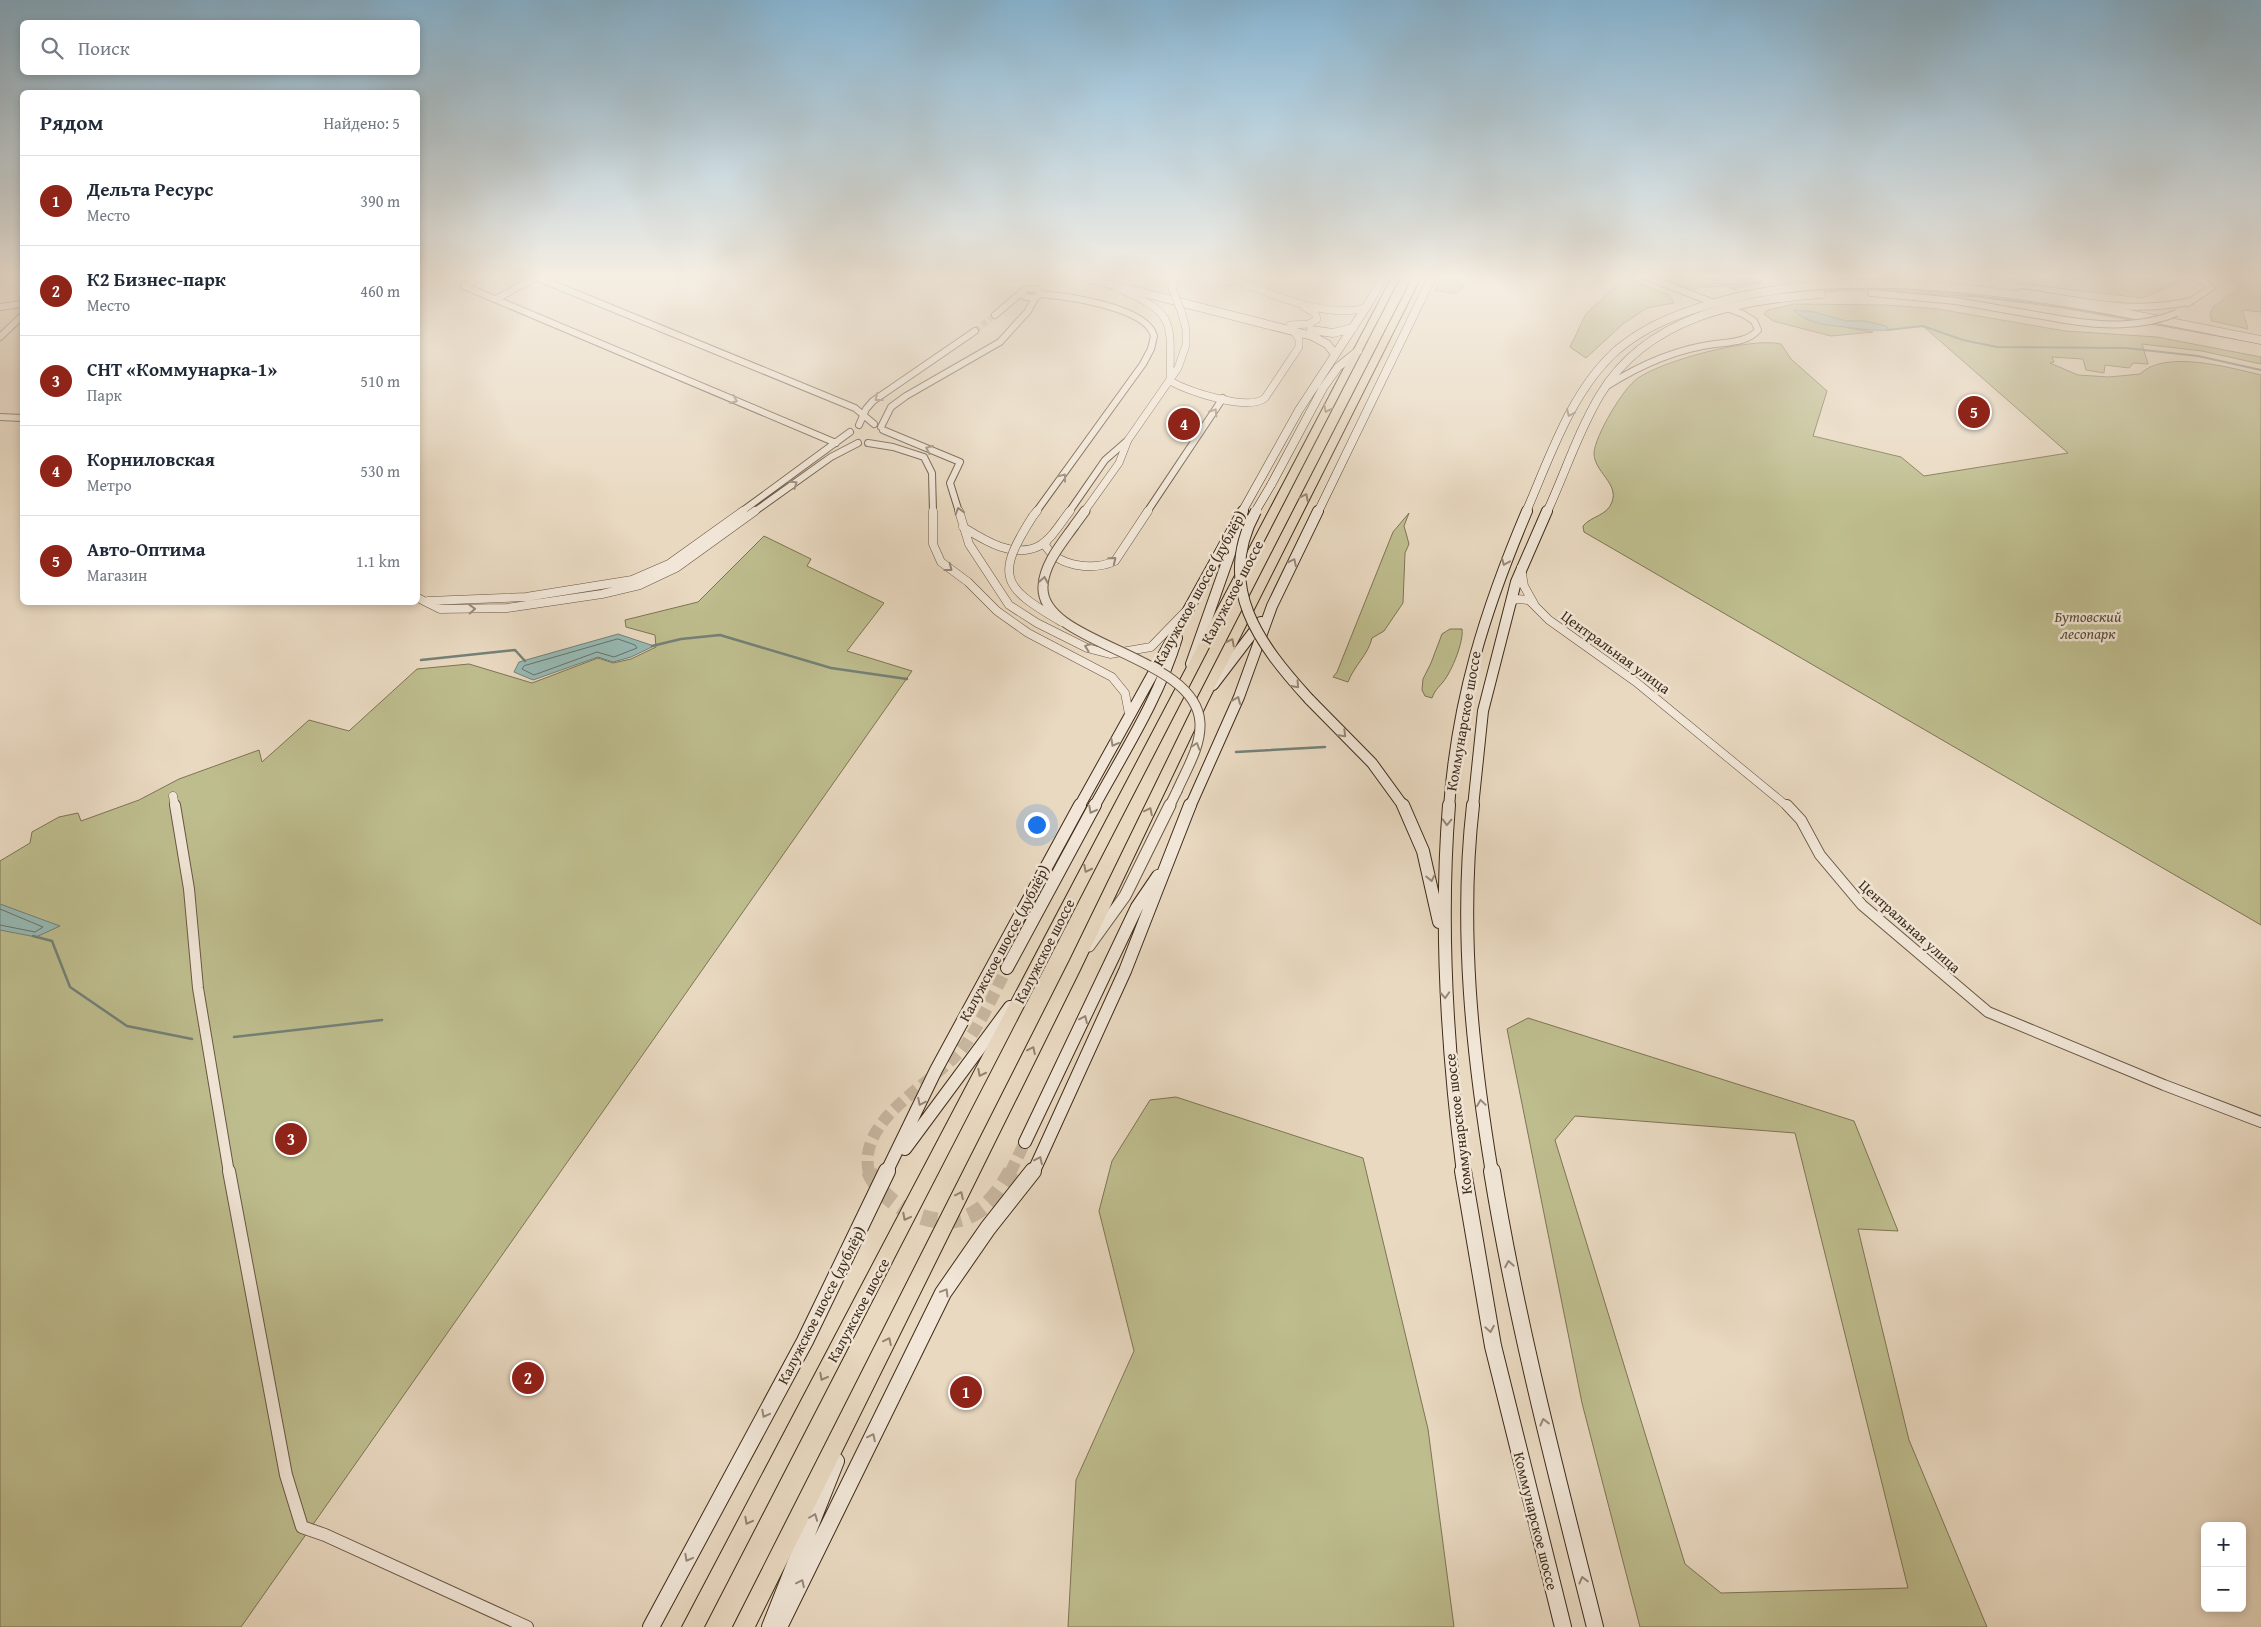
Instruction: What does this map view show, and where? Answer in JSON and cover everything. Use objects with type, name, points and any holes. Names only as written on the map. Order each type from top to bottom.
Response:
[{"type":"highway","name":"Калужское шоссе","points":[[693,1627],[1358,351]]},
{"type":"highway","name":"Калужское шоссе","points":[[744,1627],[1075,965],[1202,701],[1380,351]]},
{"type":"main road","name":"Калужское шоссе (дублёр)","points":[[651,1627],[805,1341],[936,1070],[996,956],[1248,500],[1299,410],[1336,351]]},
{"type":"main road","points":[[1358,351],[1338,367],[1323,388],[1244,536],[1238,579],[1242,599],[1261,642],[1276,663],[1377,768],[1403,804],[1418,837],[1430,874],[1443,946]]},
{"type":"main road","points":[[780,1627],[943,1293],[988,1228],[1032,1174],[1125,972],[1185,817],[1239,697],[1272,606],[1396,351]]},
{"type":"main road","name":"Коммунарское шоссе","points":[[1562,1627],[1494,1347],[1470,1214],[1454,1101],[1443,946],[1447,815],[1458,730],[1472,660],[1500,574],[1573,407],[1597,370],[1617,351]]},
{"type":"main road","name":"Коммунарское шоссе","points":[[1595,1627],[1524,1344],[1481,1103],[1469,981],[1467,913],[1469,815],[1478,734],[1493,664],[1521,568],[1588,419],[1604,388],[1622,363],[1637,351]]},
{"type":"main road","points":[[1182,686],[1248,500]]},
{"type":"main road","points":[[1202,701],[1272,606]]},
{"type":"main road","points":[[1007,968],[1152,698],[1171,658],[1188,608]]},
{"type":"main road","points":[[1025,1142],[1137,907],[1170,858]]},
{"type":"main road","points":[[886,1175],[1028,983]]},
{"type":"main road","points":[[770,1627],[866,1384]]},
{"type":"street","points":[[619,351],[836,443]]},
{"type":"street","points":[[716,351],[848,405],[864,414],[874,424],[960,462],[950,483],[968,544],[1009,605],[1037,623],[1087,648],[1110,654],[1151,647],[1188,608]]},
{"type":"street","points":[[422,599],[464,602],[552,594],[604,586],[646,576],[666,567],[859,425],[864,414],[874,401],[923,366],[948,351]]},
{"type":"street","points":[[868,443],[881,438],[882,428],[891,407],[919,387],[947,374],[985,351]]},
{"type":"street","points":[[1075,965],[1125,896],[1177,791],[1199,737],[1200,722],[1197,709],[1189,696],[1159,673],[1062,622],[1027,601],[1016,592],[1007,576],[1006,568],[1012,549],[1033,516],[1143,364],[1150,351]]},
{"type":"street","points":[[1170,381],[1171,351]]},
{"type":"street","points":[[963,527],[988,542],[1008,549],[1032,548],[1047,540],[1106,459],[1128,440],[1170,381],[1182,361],[1185,351]]},
{"type":"street","points":[[1170,381],[1185,389],[1250,403],[1265,398],[1296,351]]},
{"type":"street","points":[[1604,388],[1632,370],[1665,355],[1679,351]]},
{"type":"street","points":[[1047,540],[1046,548],[1051,555],[1060,559],[1097,567],[1115,561],[1223,398]]},
{"type":"street","points":[[891,407],[888,417],[889,427],[905,438]]},
{"type":"street","points":[[0,417],[20,418]]},
{"type":"street","points":[[859,425],[874,424]]},
{"type":"street","points":[[850,432],[851,439],[858,443]]},
{"type":"street","points":[[1062,622],[1048,607],[1042,588],[1043,578],[1053,556],[1119,463],[1128,440]]},
{"type":"street","points":[[422,599],[440,609],[507,608],[602,594],[659,578],[676,568],[831,457],[858,443],[893,446],[924,457],[932,473],[933,544],[941,562],[968,582],[997,611],[1028,633],[1112,677],[1122,686],[1128,698],[1129,714]]},
{"type":"street","name":"Центральная улица","points":[[1521,568],[1524,586],[1534,604],[1549,620],[1636,682],[1781,800],[1801,820],[1820,855],[1862,904],[1988,1012],[2164,1085],[2261,1122]]},
{"type":"street","points":[[1510,603],[1516,598],[1522,598],[1534,604]]},
{"type":"street","points":[[173,796],[189,889],[198,988],[242,1246],[286,1475],[302,1527],[325,1535],[527,1627]]},
{"type":"green space","points":[[1576,351],[1594,351],[1586,358]]},
{"type":"green space","name":"Бутовский лесопарк","points":[[1713,351],[1786,351],[1791,359],[1827,391],[1813,436],[1901,457],[1924,476],[2068,453],[1951,351],[2144,351],[2148,364],[2133,363],[2129,368],[2105,365],[2104,373],[2086,370],[2083,359],[2052,357],[2054,362],[2050,363],[2078,375],[2109,377],[2140,374],[2151,367],[2181,361],[2199,362],[2261,375],[2261,925],[1584,532],[1583,526],[1603,513],[1610,507],[1612,502],[1612,489],[1595,460],[1594,453],[1604,424],[1625,392],[1632,383],[1650,371],[1687,357]]},
{"type":"green space","name":"Бутовский лесопарк","points":[[2202,351],[2229,351],[2261,357],[2261,364]]},
{"type":"green space","points":[[1409,513],[1404,526],[1409,544],[1405,553],[1403,603],[1384,631],[1372,638],[1348,682],[1333,677],[1337,672],[1393,532]]},
{"type":"green space","points":[[764,536],[811,559],[807,566],[884,603],[847,651],[912,671],[241,1627],[0,1627],[0,861],[30,843],[32,832],[59,817],[78,813],[81,821],[139,800],[179,779],[259,750],[262,762],[309,720],[349,731],[417,669],[469,664],[532,683],[598,658],[613,663],[631,659],[656,647],[655,635],[626,627],[625,620],[698,602]]},
{"type":"green space","points":[[1450,629],[1462,629],[1457,656],[1450,671],[1432,698],[1425,696],[1422,690],[1423,679],[1442,634]]},
{"type":"green space","points":[[1528,1018],[1854,1121],[1898,1231],[1858,1229],[1909,1440],[1987,1627],[1640,1627],[1582,1403],[1507,1029]],"holes":[[[1575,1116],[1795,1133],[1908,1588],[1721,1593],[1685,1564],[1555,1140]]]},
{"type":"green space","points":[[1176,1097],[1363,1158],[1428,1429],[1454,1627],[1068,1627],[1076,1480],[1134,1351],[1099,1211],[1112,1161],[1150,1100]]},
{"type":"water","points":[[618,634],[654,646],[631,657],[613,662],[598,657],[533,680],[514,672],[519,662]]},
{"type":"water","points":[[0,904],[60,926],[36,937],[0,930]]},
{"type":"waterway","points":[[2152,351],[2198,356],[2261,370]]},
{"type":"waterway","points":[[652,646],[681,639],[720,635],[831,668],[907,679]]},
{"type":"waterway","points":[[421,660],[515,650],[525,661]]},
{"type":"waterway","points":[[1236,752],[1325,747]]},
{"type":"waterway","points":[[33,936],[52,941],[70,987],[127,1026],[192,1039]]},
{"type":"waterway","points":[[234,1037],[382,1020]]},
{"type":"tunnel","points":[[869,1173],[868,1153],[874,1135],[885,1119],[900,1104],[962,1049],[981,1020],[1007,968]]},
{"type":"tunnel","points":[[1011,1172],[1025,1142]]},
{"type":"tunnel","points":[[869,1171],[876,1184],[886,1196],[899,1206],[913,1214],[928,1219],[944,1221],[959,1219],[973,1214],[985,1206],[1004,1184],[1011,1172]]},
{"type":"place","name":"Авто-Оптима","points":[[1974,412]]},
{"type":"place","name":"Корниловская","points":[[1184,424]]},
{"type":"place","name":"СНТ «Коммунарка-1»","points":[[291,1139]]},
{"type":"place","name":"К2 Бизнес-парк","points":[[528,1378]]},
{"type":"place","name":"Дельта Ресурс","points":[[966,1392]]}]
